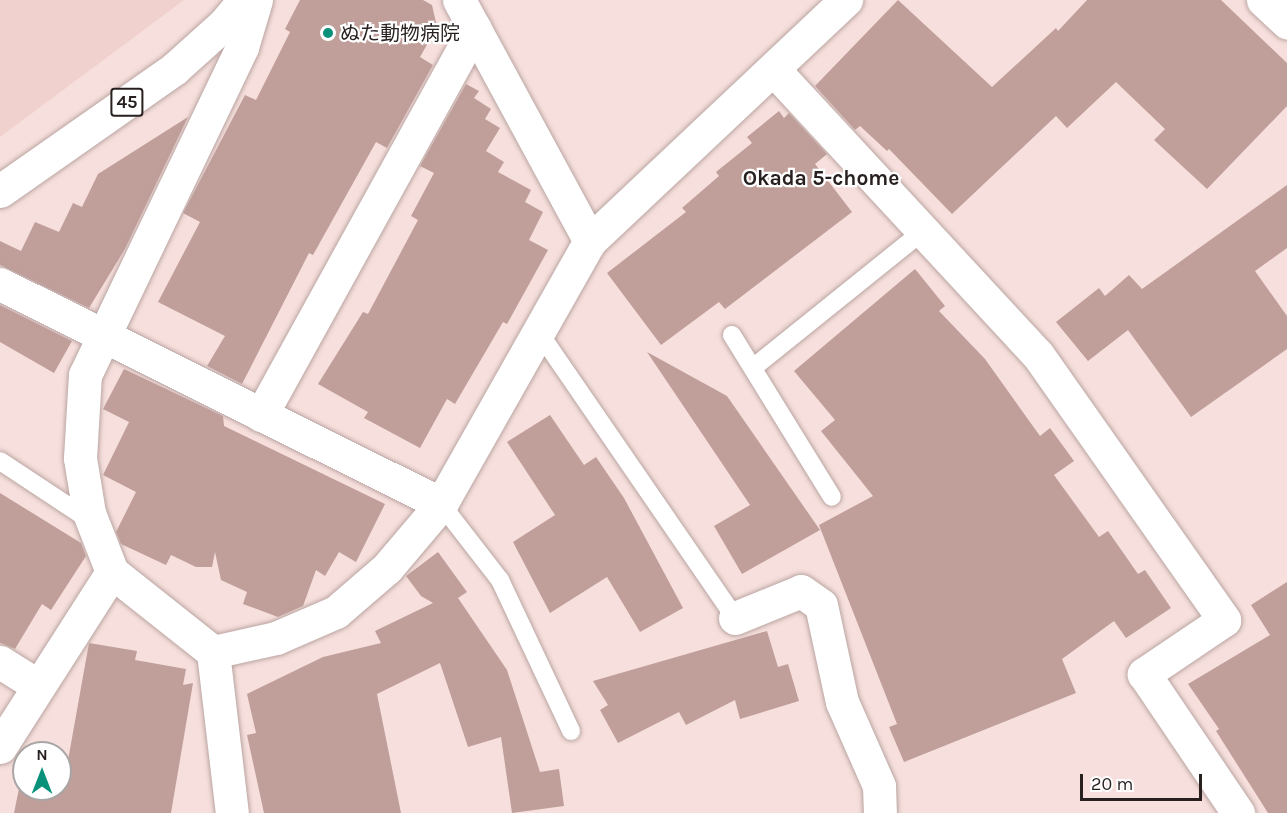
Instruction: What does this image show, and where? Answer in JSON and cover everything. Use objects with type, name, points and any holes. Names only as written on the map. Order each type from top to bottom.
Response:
[{"type":"street","name":"45","points":[[0,191],[174,69],[224,24],[244,0]]},
{"type":"street","points":[[232,813],[213,652],[112,572],[92,522],[80,458],[86,375],[242,47],[256,0]]},
{"type":"street","points":[[459,0],[590,241]]},
{"type":"street","points":[[213,652],[276,638],[336,612],[387,568],[441,504],[590,241],[846,0]]},
{"type":"street","points":[[1263,0],[1287,22]]},
{"type":"street","points":[[261,415],[475,28]]},
{"type":"street","points":[[774,70],[1038,355],[1224,620],[1144,674],[1238,813]]},
{"type":"street","points":[[0,284],[441,504]]},
{"type":"street","points":[[0,747],[37,685],[112,572]]},
{"type":"street","points":[[735,618],[801,591],[821,605],[842,702],[879,786],[880,813]]},
{"type":"street","points":[[0,662],[37,685]]},
{"type":"lane","points":[[754,367],[923,231]]},
{"type":"lane","points":[[538,331],[735,618]]},
{"type":"lane","points":[[732,335],[754,367],[832,497]]},
{"type":"lane","points":[[0,461],[92,522]]},
{"type":"lane","points":[[441,504],[500,580],[571,731]]},
{"type":"shaded area","points":[[0,0],[184,0],[0,137]]},
{"type":"building","points":[[300,0],[423,0],[432,5],[437,27],[420,57],[433,65],[387,148],[376,142],[313,255],[309,253],[242,384],[207,366],[225,336],[158,302],[200,222],[183,213],[245,95],[256,100],[290,32],[285,29]]},
{"type":"building","points":[[898,0],[992,87],[1056,28],[1058,31],[1087,0],[1221,0],[1287,63],[1287,106],[1207,189],[1154,140],[1165,129],[1116,82],[1067,128],[1056,116],[952,214],[889,149],[887,151],[860,126],[855,130],[815,86]]},
{"type":"building","points":[[466,84],[479,91],[474,98],[491,109],[485,119],[500,128],[486,151],[504,162],[498,172],[531,190],[525,202],[543,212],[529,240],[548,250],[507,324],[503,322],[455,404],[447,399],[420,448],[364,418],[368,412],[318,384],[363,312],[368,314],[418,220],[411,216],[434,173],[420,166]]},
{"type":"building","points":[[779,111],[784,118],[789,113],[827,154],[815,164],[852,212],[725,309],[719,302],[661,345],[607,273],[686,212],[682,208],[719,176],[716,172],[752,143],[747,137]]},
{"type":"building","points":[[188,117],[125,249],[89,308],[0,265],[0,241],[21,251],[35,222],[59,232],[73,203],[82,207],[98,174]]},
{"type":"building","points":[[1287,185],[1287,248],[1255,271],[1287,316],[1287,349],[1191,417],[1128,330],[1088,361],[1056,322],[1099,288],[1105,296],[1129,275],[1142,289]]},
{"type":"building","points":[[915,269],[945,306],[939,311],[985,359],[1040,436],[1050,428],[1074,461],[1054,475],[1099,537],[1108,531],[1138,574],[1145,570],[1171,608],[1126,638],[1114,621],[1062,659],[1076,693],[904,762],[889,727],[897,724],[819,525],[873,496],[821,431],[835,420],[794,371]]},
{"type":"building","points":[[0,305],[72,341],[54,373],[0,342]]},
{"type":"building","points":[[647,352],[727,396],[820,530],[742,574],[714,526],[750,505]]},
{"type":"building","points":[[124,369],[223,416],[224,426],[385,504],[356,562],[339,552],[325,576],[316,570],[303,606],[278,617],[243,604],[247,592],[221,580],[215,552],[212,567],[196,567],[171,555],[166,565],[121,544],[116,532],[136,492],[103,475],[129,422],[103,409]]},
{"type":"building","points":[[550,415],[584,465],[596,457],[624,498],[683,608],[640,632],[607,577],[550,613],[513,542],[555,515],[507,442]]},
{"type":"building","points":[[0,493],[81,543],[86,556],[51,610],[42,604],[15,649],[0,643]]},
{"type":"building","points":[[438,552],[467,592],[458,598],[507,670],[540,772],[559,769],[564,806],[512,813],[501,737],[468,747],[440,663],[377,694],[401,813],[264,813],[247,735],[256,733],[247,694],[323,657],[381,643],[375,631],[433,603],[421,596],[406,576]]},
{"type":"building","points":[[1287,582],[1287,813],[1268,813],[1216,731],[1219,729],[1188,684],[1270,635],[1251,605]]},
{"type":"building","points":[[767,631],[778,667],[788,664],[799,701],[740,719],[735,700],[686,725],[679,712],[618,743],[600,710],[608,705],[593,681]]},
{"type":"building","points":[[89,643],[137,651],[135,660],[186,669],[183,685],[193,683],[171,813],[14,813],[16,801],[72,801],[71,741]]},
{"type":"place","name":"ぬた動物病院","points":[[328,33]]},
{"type":"district","name":"Okada 5-chome","points":[[821,178]]}]
